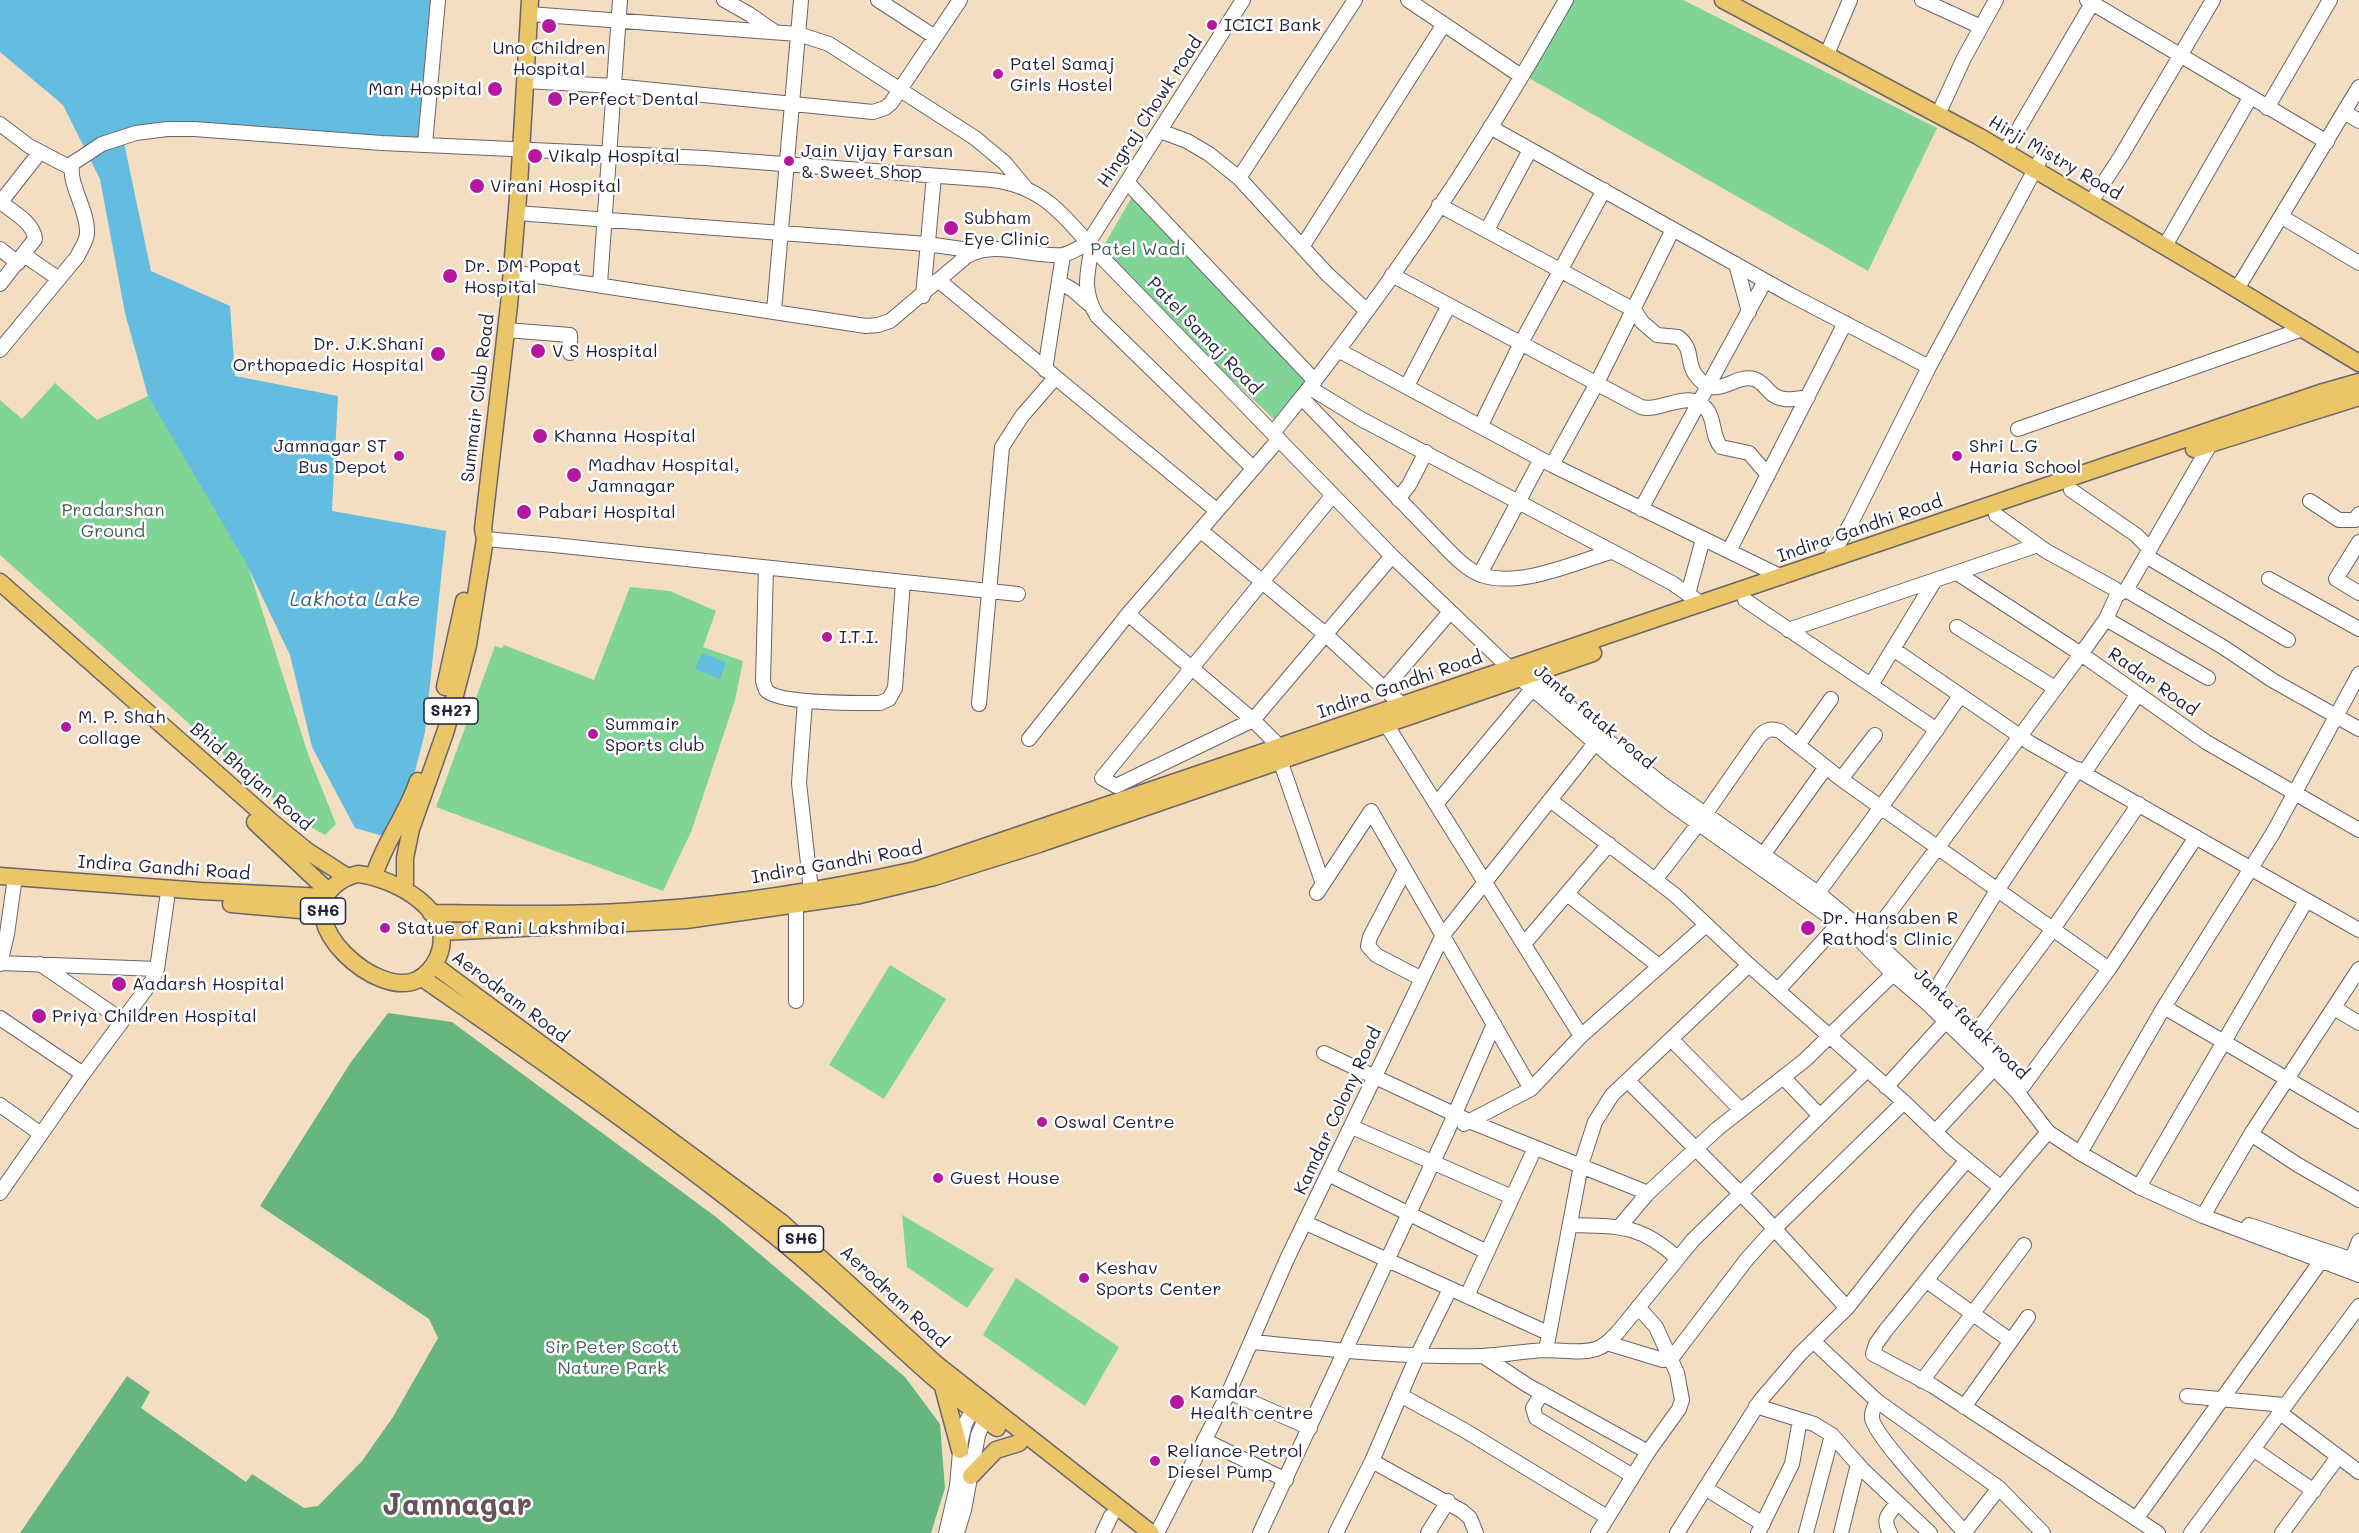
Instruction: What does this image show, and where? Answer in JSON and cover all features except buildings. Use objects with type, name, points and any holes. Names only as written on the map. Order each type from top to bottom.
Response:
[{"type":"main road","name":"Hirji Mistry Road","points":[[1723,0],[1942,106],[2037,166],[2359,352]]},
{"type":"main road","name":"Hirji Mistry Road","points":[[1739,0],[2007,148]]},
{"type":"main road","name":"SH27","points":[[511,272],[530,7]]},
{"type":"main road","name":"Hirji Mistry Road","points":[[2093,199],[2169,239],[2303,329],[2359,363]]},
{"type":"main road","name":"Summair Club Road","points":[[405,889],[405,858],[411,830],[446,730],[468,645],[484,534],[511,272]]},
{"type":"main road","name":"Indira Gandhi Road","points":[[431,913],[516,914],[649,910],[811,890],[910,872],[1280,754],[1386,724],[1707,608],[2310,397],[2359,382]]},
{"type":"main road","name":"Indira Gandhi Road","points":[[1830,566],[1996,515],[2211,443],[2359,397]]},
{"type":"main road","name":"Summair Club Road","points":[[374,876],[379,857],[415,791],[437,722],[455,649],[476,538],[484,534]]},
{"type":"main road","name":"Indira Gandhi Road","points":[[1707,608],[1745,600],[1788,580]]},
{"type":"main road","name":"Bhid Bhajan Road","points":[[0,582],[274,824],[346,876]]},
{"type":"main road","name":"Bhid Bhajan Road","points":[[0,595],[309,871],[325,900]]},
{"type":"main road","name":"Indira Gandhi Road","points":[[441,932],[686,920],[860,895],[934,877],[1280,754],[1402,705],[1524,674]]},
{"type":"main road","name":"SH6","points":[[422,978],[408,983],[388,981],[356,963],[331,938],[325,900],[346,876],[358,874],[374,876],[405,889],[431,913],[441,932]]},
{"type":"main road","name":"Indira Gandhi Road","points":[[7,882],[325,900]]},
{"type":"main road","name":"Indira Gandhi Road","points":[[7,882],[167,899],[325,900]]},
{"type":"main road","points":[[422,978],[434,965],[442,944],[441,932]]},
{"type":"main road","name":"Aerodram Road","points":[[434,965],[782,1222],[1019,1443],[1133,1533]]},
{"type":"main road","name":"Aerodram Road","points":[[422,978],[616,1116],[775,1235],[943,1387],[1043,1447],[1151,1533]]},
{"type":"main road","points":[[943,1387],[960,1450]]},
{"type":"main road","points":[[972,1476],[996,1450],[1019,1443]]},
{"type":"street","points":[[425,144],[438,0]]},
{"type":"street","points":[[600,284],[620,0]]},
{"type":"street","points":[[724,0],[749,14],[775,33]]},
{"type":"street","points":[[774,311],[801,0]]},
{"type":"street","points":[[878,0],[935,37]]},
{"type":"street","points":[[525,81],[614,86],[873,112],[885,108],[900,89],[960,0]]},
{"type":"street","name":"Hingraj Chowk road","points":[[1090,245],[1127,182],[1243,0]]},
{"type":"street","points":[[1239,178],[1355,0]]},
{"type":"street","points":[[1408,0],[1521,76]]},
{"type":"street","points":[[1029,739],[1128,614],[1253,468],[1439,206],[1490,127],[1566,0]]},
{"type":"street","points":[[1828,50],[1850,0]]},
{"type":"street","points":[[1922,0],[1981,27]]},
{"type":"street","points":[[1942,106],[1955,75],[1996,0]]},
{"type":"street","points":[[2093,199],[2213,0]]},
{"type":"street","points":[[2267,108],[2330,0]]},
{"type":"street","points":[[2007,148],[2091,1],[2327,142]]},
{"type":"street","points":[[530,7],[619,21],[798,34],[829,44],[975,138],[1005,163],[1025,187]]},
{"type":"street","points":[[1302,247],[1444,24]]},
{"type":"street","points":[[2240,285],[2359,87]]},
{"type":"street","points":[[2169,239],[2250,98]]},
{"type":"street","points":[[2344,112],[2359,121]]},
{"type":"street","points":[[0,124],[40,152],[74,163],[87,221],[87,235],[77,256],[0,350]]},
{"type":"street","points":[[1490,127],[1765,281],[1929,367]]},
{"type":"street","name":"Patel Samaj Road","points":[[74,163],[102,144],[136,133],[176,129],[787,163],[1012,182],[1025,187],[1061,213],[1392,555],[1450,612],[1524,674]]},
{"type":"street","points":[[1160,131],[1187,141],[1209,154],[1239,178],[1302,247],[1366,310]]},
{"type":"street","points":[[1487,230],[1530,150]]},
{"type":"street","points":[[0,284],[35,239],[35,232],[0,202],[40,152]]},
{"type":"street","points":[[1830,566],[1929,367],[2037,166]]},
{"type":"street","points":[[923,296],[934,176]]},
{"type":"street","points":[[1127,182],[1309,389],[1398,499],[1461,563],[1480,574],[1495,578],[1524,578],[1611,552]]},
{"type":"street","points":[[1481,425],[1521,343],[1604,190]]},
{"type":"street","points":[[1439,206],[1634,310],[1642,322],[1657,335],[1678,337],[1688,349],[1695,375],[1708,386],[1719,388],[1749,379],[1756,380],[1776,398],[1783,400],[1808,396]]},
{"type":"street","points":[[517,213],[927,244],[976,251],[989,248],[1063,255],[1090,245],[1087,278],[1089,304]]},
{"type":"street","points":[[2282,217],[2359,262]]},
{"type":"street","points":[[1480,574],[1517,503],[1547,462],[1597,383],[1673,229]]},
{"type":"street","points":[[0,249],[59,279]]},
{"type":"street","points":[[511,272],[866,326],[890,321],[976,251]]},
{"type":"street","points":[[979,704],[1002,447],[1050,374],[1063,255]]},
{"type":"street","points":[[1736,264],[1749,312]]},
{"type":"street","points":[[1392,275],[1647,409],[1682,400],[1698,404],[1708,411],[1715,436],[1721,447],[1749,453],[1768,475]]},
{"type":"street","points":[[938,280],[1216,510]]},
{"type":"street","points":[[1641,509],[1765,281]]},
{"type":"street","points":[[1059,282],[1073,290],[1089,304],[1097,316],[1253,468]]},
{"type":"street","points":[[1407,386],[1449,306]]},
{"type":"street","points":[[1730,552],[1845,323]]},
{"type":"street","points":[[2018,429],[2303,329]]},
{"type":"street","points":[[506,330],[570,334],[570,353]]},
{"type":"street","points":[[1338,350],[1547,462],[1788,580]]},
{"type":"street","points":[[1309,389],[1688,594],[1707,608]]},
{"type":"street","name":"Radar Road","points":[[2211,443],[2148,553],[2081,654],[2206,742],[2359,830]]},
{"type":"street","points":[[1398,499],[1409,485],[1426,452]]},
{"type":"street","points":[[2071,490],[2136,536],[2148,553],[2288,640]]},
{"type":"street","points":[[1333,495],[1102,778],[1116,786],[1253,720],[1392,555]]},
{"type":"street","points":[[2310,501],[2339,520],[2355,520],[2359,514]]},
{"type":"street","points":[[1996,515],[2038,545],[2214,641],[2272,680],[2359,729]]},
{"type":"street","points":[[1200,530],[1325,634],[1402,705]]},
{"type":"street","points":[[484,534],[766,568],[1018,594]]},
{"type":"street","points":[[1688,594],[1703,539]]},
{"type":"street","points":[[2359,542],[2336,579],[2359,593]]},
{"type":"street","points":[[1788,630],[2038,545]]},
{"type":"street","points":[[766,568],[763,681],[766,690],[772,695],[805,701],[880,703],[889,699],[894,688],[903,582]]},
{"type":"street","points":[[1957,573],[2081,654],[1868,941],[1933,994],[1975,1034],[1997,1064],[2023,1086],[2043,1114],[2084,1146],[2141,1183],[2306,900]]},
{"type":"street","points":[[2269,579],[2359,629]]},
{"type":"street","points":[[1871,685],[1935,580]]},
{"type":"street","points":[[1745,600],[1937,730]]},
{"type":"street","points":[[1384,688],[1450,612]]},
{"type":"street","points":[[1128,614],[1253,720],[1280,754],[1320,889],[1371,811],[1531,1089]]},
{"type":"street","points":[[2106,619],[2208,678]]},
{"type":"street","points":[[1957,627],[2055,688]]},
{"type":"street","points":[[1893,649],[2019,736],[2359,930]]},
{"type":"street","points":[[1436,804],[1524,674]]},
{"type":"street","name":"Janta fatak road","points":[[1524,674],[1671,804],[1702,818],[1843,920],[1868,941],[1893,974],[1945,1022],[1997,1064],[2049,1132],[2080,1154],[2205,1213],[2321,1261],[2354,1267]]},
{"type":"street","points":[[2084,1146],[2164,1007],[2295,794],[2359,674]]},
{"type":"street","points":[[1933,994],[1998,889],[2138,694]]},
{"type":"street","points":[[1818,893],[1857,837],[1883,806],[1960,696]]},
{"type":"street","points":[[1798,746],[1831,699]]},
{"type":"street","points":[[805,701],[800,783],[811,890]]},
{"type":"street","points":[[1386,724],[1581,1036]]},
{"type":"street","points":[[1656,879],[1764,731],[1772,728],[1780,731],[1842,779],[2109,969]]},
{"type":"street","points":[[1842,779],[1875,735]]},
{"type":"street","name":"Kamdar Colony Road","points":[[1157,1533],[1252,1342],[1278,1278],[1443,935],[1598,739]]},
{"type":"street","points":[[1763,855],[1826,767]]},
{"type":"street","points":[[1550,800],[1656,879],[1935,1132],[2000,1187]]},
{"type":"street","points":[[1975,1034],[2053,929],[2139,804]]},
{"type":"street","points":[[1702,818],[1763,855],[1818,893],[1843,920],[1778,990]]},
{"type":"street","points":[[2023,1086],[2109,969],[2196,837]]},
{"type":"street","points":[[1524,944],[1609,844]]},
{"type":"street","points":[[1405,870],[1370,937],[1368,946],[1376,955],[1422,979]]},
{"type":"street","points":[[7,882],[0,963],[158,969]]},
{"type":"street","points":[[1567,894],[1659,966]]},
{"type":"street","points":[[0,1193],[83,1074],[152,981],[158,969],[167,899]]},
{"type":"street","points":[[796,905],[796,1001]]},
{"type":"street","points":[[1447,1132],[1531,1089],[1581,1036],[1706,925]]},
{"type":"street","points":[[40,964],[123,1020]]},
{"type":"street","points":[[1546,1350],[1581,1165],[1595,1122],[1612,1095],[1749,965]]},
{"type":"street","points":[[2359,969],[2251,1134],[2205,1213],[2234,1220],[2354,1267],[2359,1241]]},
{"type":"street","points":[[1620,1226],[1648,1193],[1741,1110],[1805,1060],[1893,974]]},
{"type":"street","points":[[2164,1007],[2359,1121]]},
{"type":"street","points":[[2334,1008],[2359,1023]]},
{"type":"street","points":[[0,1018],[83,1074]]},
{"type":"street","points":[[1886,1087],[1945,1022]]},
{"type":"street","points":[[1260,1533],[1447,1132],[1494,1024]]},
{"type":"street","points":[[1672,1040],[1741,1110]]},
{"type":"street","points":[[1324,1053],[1469,1121],[1648,1193]]},
{"type":"street","points":[[1935,1132],[1997,1064]]},
{"type":"street","points":[[1252,1342],[1344,1351],[1483,1356],[1546,1350],[1588,1351],[1607,1343],[1677,1258],[1867,1070]]},
{"type":"street","points":[[1783,1077],[1820,1116]]},
{"type":"street","points":[[1628,1082],[1741,1193],[1847,1308]]},
{"type":"street","points":[[1607,1343],[1663,1360],[1671,1359],[1774,1228],[1904,1102]]},
{"type":"street","points":[[0,1106],[41,1134]]},
{"type":"street","points":[[1352,1127],[1512,1197]]},
{"type":"street","points":[[2049,1132],[2000,1187],[1928,1281],[1886,1330],[1873,1350],[1878,1358],[1964,1407],[2158,1533]]},
{"type":"street","points":[[2251,1134],[2298,1165],[2359,1200]]},
{"type":"street","points":[[1467,1296],[1535,1148]]},
{"type":"street","points":[[1677,1533],[1756,1406],[1813,1341],[1847,1308],[1967,1160]]},
{"type":"street","points":[[1328,1174],[1487,1252]]},
{"type":"street","points":[[1306,1223],[1548,1333]]},
{"type":"street","points":[[1571,1225],[1620,1226],[1655,1239],[1677,1258]]},
{"type":"street","points":[[1922,1381],[2024,1245]]},
{"type":"street","points":[[2136,1519],[2321,1261]]},
{"type":"street","points":[[1928,1281],[2011,1341]]},
{"type":"street","points":[[1336,1533],[1372,1461],[1418,1354],[1450,1289]]},
{"type":"street","points":[[2191,1533],[2281,1408],[2359,1306]]},
{"type":"street","points":[[1598,1533],[1682,1400],[1681,1386],[1656,1327],[1638,1307]]},
{"type":"street","points":[[1964,1407],[2028,1317]]},
{"type":"street","points":[[1813,1341],[1877,1401],[1999,1488],[2043,1533]]},
{"type":"street","points":[[1483,1356],[1542,1393],[1648,1452]]},
{"type":"street","points":[[1228,1392],[1310,1428]]},
{"type":"street","points":[[1542,1393],[1533,1408],[1536,1418],[1633,1476]]},
{"type":"street","points":[[1400,1395],[1474,1436],[1607,1517]]},
{"type":"street","points":[[2187,1396],[2281,1408],[2359,1472]]},
{"type":"street","points":[[1877,1401],[1872,1410],[1876,1429],[1893,1452],[1965,1533],[1999,1488]]},
{"type":"street","points":[[1756,1406],[1822,1428],[1832,1435],[1858,1464],[1930,1533]]},
{"type":"street","points":[[946,1533],[957,1486],[965,1424],[981,1409]]},
{"type":"street","points":[[957,1533],[972,1476],[981,1409]]},
{"type":"street","points":[[1705,1488],[1761,1529],[1792,1464],[1800,1420]]},
{"type":"street","points":[[1806,1533],[1832,1435]]},
{"type":"street","points":[[1204,1440],[1286,1480]]},
{"type":"street","points":[[2253,1449],[2314,1491]]},
{"type":"street","points":[[2282,1533],[2338,1457]]},
{"type":"street","points":[[1372,1461],[1448,1501],[1470,1518],[1476,1533]]},
{"type":"street","points":[[1840,1533],[1858,1464]]},
{"type":"street","points":[[1428,1533],[1448,1501]]},
{"type":"street","points":[[1890,1533],[1885,1525],[1886,1518],[1898,1503]]},
{"type":"street","points":[[1103,1533],[1111,1516]]},
{"type":"green space","points":[[1574,0],[1683,0],[1937,128],[1868,271],[1529,78]]},
{"type":"green space","name":"Patel Wadi","points":[[1132,197],[1310,378],[1275,420],[1099,254]]},
{"type":"green space","name":"Pradarshan Ground","points":[[55,383],[97,420],[148,396],[205,477],[246,560],[308,754],[336,824],[325,835],[295,818],[0,555],[0,400],[22,419]]},
{"type":"green space","name":"Summair Sports club","points":[[630,587],[670,591],[716,611],[703,647],[743,661],[735,700],[691,832],[663,891],[436,807],[495,646],[502,648],[504,645],[594,680]]},
{"type":"green space","points":[[890,965],[946,999],[884,1099],[829,1065]]},
{"type":"green space","name":"Sir Peter Scott Nature Park","points":[[388,1013],[452,1022],[716,1217],[905,1377],[940,1424],[945,1488],[931,1533],[20,1533],[127,1376],[150,1392],[141,1408],[246,1482],[252,1474],[304,1508],[318,1506],[362,1461],[393,1417],[438,1338],[429,1319],[260,1206],[351,1062]]},
{"type":"green space","points":[[902,1215],[994,1269],[967,1308],[907,1267]]},
{"type":"green space","points":[[1016,1278],[1119,1347],[1085,1406],[983,1335]]},
{"type":"water","name":"Lakhota Lake","points":[[0,0],[435,0],[426,140],[162,123],[123,138],[151,271],[230,306],[235,376],[338,396],[332,511],[446,531],[425,732],[406,807],[383,836],[355,828],[312,747],[290,655],[245,561],[148,396],[125,313],[100,179],[63,105],[0,52]]},
{"type":"water","points":[[702,653],[726,662],[720,679],[695,669]]},
{"type":"place","name":"ICICI Bank","points":[[1212,25]]},
{"type":"place","name":"Uno Children Hospital","points":[[549,26]]},
{"type":"place","name":"Patel Samaj Girls Hostel","points":[[998,74]]},
{"type":"place","name":"Man Hospital","points":[[495,89]]},
{"type":"place","name":"Perfect Dental","points":[[555,99]]},
{"type":"place","name":"Vikalp Hospital","points":[[535,156]]},
{"type":"place","name":"Jain Vijay Farsan & Sweet Shop","points":[[789,161]]},
{"type":"place","name":"Virani Hospital","points":[[477,186]]},
{"type":"place","name":"Subham Eye Clinic","points":[[951,228]]},
{"type":"place","name":"Dr. DM Popat Hospital","points":[[450,276]]},
{"type":"place","name":"V S Hospital","points":[[538,351]]},
{"type":"place","name":"Dr. J.K.Shani Orthopaedic Hospital","points":[[438,354]]},
{"type":"place","name":"Khanna Hospital","points":[[540,436]]},
{"type":"place","name":"Jamnagar ST Bus Depot","points":[[399,456]]},
{"type":"place","name":"Shri L.G Haria School","points":[[1957,456]]},
{"type":"place","name":"Madhav Hospital, Jamnagar","points":[[574,475]]},
{"type":"place","name":"Pabari Hospital","points":[[524,512]]},
{"type":"place","name":"I.T.I.","points":[[827,637]]},
{"type":"place","name":"M. P. Shah collage","points":[[66,727]]},
{"type":"place","name":"Summair Sports club","points":[[593,734]]},
{"type":"place","name":"Statue of Rani Lakshmibai","points":[[385,928]]},
{"type":"place","name":"Dr. Hansaben R Rathod's Clinic","points":[[1808,928]]},
{"type":"place","name":"Aadarsh Hospital","points":[[119,984]]},
{"type":"place","name":"Priya Children Hospital","points":[[39,1016]]},
{"type":"place","name":"Oswal Centre","points":[[1042,1122]]},
{"type":"place","name":"Guest House","points":[[938,1178]]},
{"type":"place","name":"Keshav Sports Center","points":[[1084,1278]]},
{"type":"place","name":"Kamdar Health centre","points":[[1177,1402]]},
{"type":"place","name":"Reliance Petrol Diesel Pump","points":[[1155,1461]]},
{"type":"district","name":"Jamnagar","points":[[457,1506]]}]
